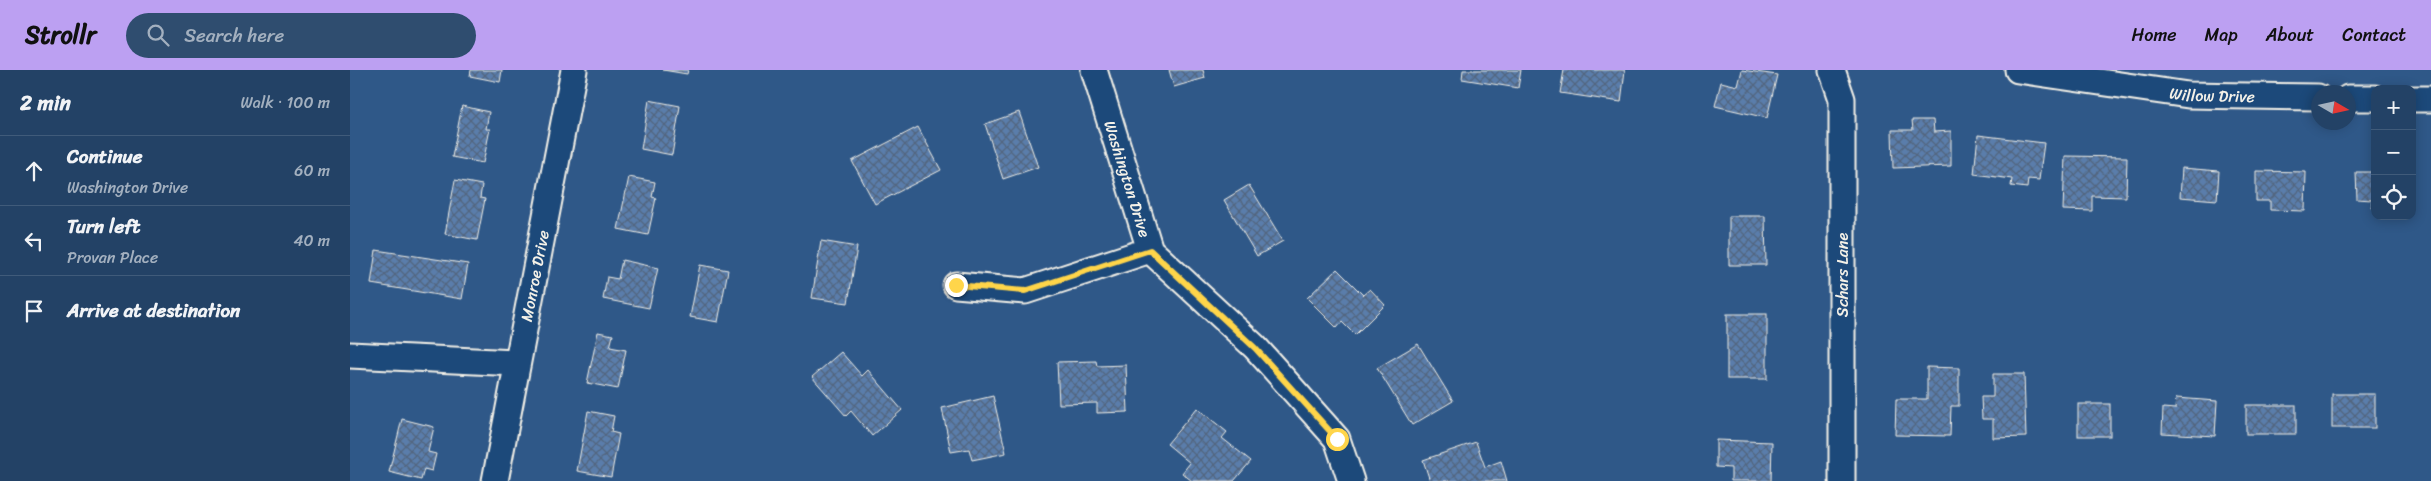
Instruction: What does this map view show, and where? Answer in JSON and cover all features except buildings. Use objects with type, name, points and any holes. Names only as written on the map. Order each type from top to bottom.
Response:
[{"type":"street","name":"Monroe Drive","points":[[495,481],[574,70]]},
{"type":"street","name":"Washington Drive","points":[[1094,70],[1150,250],[1255,348],[1337,439],[1351,481]]},
{"type":"street","name":"Schars Lane","points":[[1832,70],[1842,99],[1842,481]]},
{"type":"street","name":"Willow Drive","points":[[2018,70],[2188,95],[2311,97]]},
{"type":"street","points":[[2356,98],[2371,98]]},
{"type":"street","points":[[2416,98],[2431,99]]},
{"type":"street","points":[[956,285],[1025,291],[1150,250]]},
{"type":"street","points":[[350,355],[517,363]]},
{"type":"route","points":[[956,285],[1025,291],[1150,250],[1255,348],[1337,439]]}]
